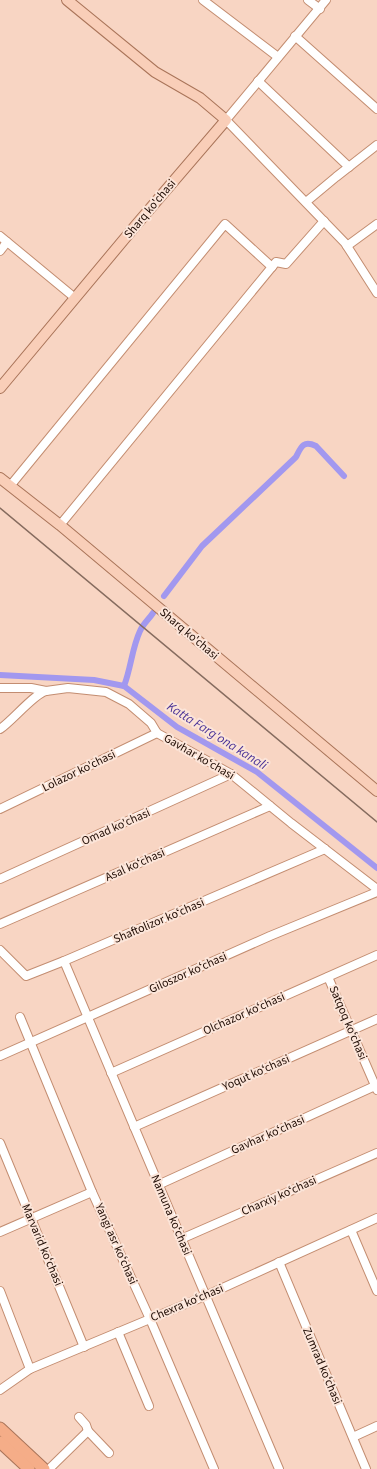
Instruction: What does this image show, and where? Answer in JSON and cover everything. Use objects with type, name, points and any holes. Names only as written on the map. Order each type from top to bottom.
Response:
[{"type":"highway","points":[[0,1428],[44,1469]]},
{"type":"highway","points":[[0,1442],[28,1469]]},
{"type":"main road","points":[[67,0],[155,72],[200,98],[226,120]]},
{"type":"main road","name":"Sharq ko'chasi","points":[[0,388],[226,120]]},
{"type":"main road","name":"Sharq ko'chasi","points":[[0,478],[60,525],[377,791]]},
{"type":"street","points":[[203,0],[278,57]]},
{"type":"street","points":[[308,0],[320,9]]},
{"type":"street","name":"Sharq ko'chasi","points":[[226,120],[326,0]]},
{"type":"street","points":[[295,36],[377,109]]},
{"type":"street","points":[[258,81],[349,167]]},
{"type":"street","points":[[226,120],[347,246],[377,293]]},
{"type":"street","points":[[306,202],[377,145]]},
{"type":"street","points":[[60,525],[276,262],[286,264],[324,221]]},
{"type":"street","points":[[10,486],[225,224],[272,267]]},
{"type":"street","points":[[347,246],[377,224]]},
{"type":"street","points":[[0,236],[75,298]]},
{"type":"street","points":[[0,251],[7,242]]},
{"type":"street","name":"Gavhar koʻchasi","points":[[0,688],[32,688],[46,691],[68,688],[106,692],[129,704],[151,723],[157,733],[231,774],[377,889]]},
{"type":"street","points":[[0,729],[31,701],[46,691]]},
{"type":"street","name":"Lolazor ko'chasi","points":[[0,809],[157,733]]},
{"type":"street","name":"Omad ko'chasi","points":[[0,880],[231,774]]},
{"type":"street","name":"Asal koʻchasi","points":[[0,924],[270,806]]},
{"type":"street","name":"Shaftolizor koʻchasi","points":[[0,950],[26,976],[325,849]]},
{"type":"street","name":"Giloszor koʻchasi","points":[[0,1056],[270,936],[377,892]]},
{"type":"street","name":"Olchazor koʻchasi","points":[[111,1072],[377,955]]},
{"type":"street","name":"Namuna koʻchasi","points":[[64,961],[86,1017],[111,1072],[279,1469]]},
{"type":"street","name":"Satqoq koʻchasi","points":[[328,977],[376,1088]]},
{"type":"street","name":"Yangi asr koʻchasi","points":[[20,1017],[92,1192],[150,1319],[214,1469]]},
{"type":"street","name":"Yoqut koʻchasi","points":[[134,1127],[377,1019]]},
{"type":"street","name":"Gavhar koʻchasi","points":[[158,1185],[376,1088]]},
{"type":"street","name":"Marvarid koʻchasi","points":[[0,1143],[84,1346]]},
{"type":"street","name":"Charxiy koʻchasi","points":[[181,1239],[377,1153]]},
{"type":"street","points":[[0,1232],[31,1220],[92,1192]]},
{"type":"street","name":"Chexra koʻchasi","points":[[0,1390],[30,1369],[205,1296],[377,1218]]},
{"type":"street","points":[[351,1230],[377,1291]]},
{"type":"street","name":"Zumrad koʻchasi","points":[[279,1262],[366,1469]]},
{"type":"street","points":[[0,1291],[30,1369]]},
{"type":"street","points":[[118,1332],[149,1406]]},
{"type":"street","points":[[79,1417],[86,1425],[88,1431],[109,1453]]},
{"type":"street","points":[[352,1437],[377,1426]]},
{"type":"street","points":[[49,1469],[88,1431]]},
{"type":"waterway","points":[[164,596],[202,546],[296,457],[299,450],[305,444],[312,444],[316,446],[344,476]]},
{"type":"waterway","points":[[124,686],[137,638],[143,626],[153,613]]},
{"type":"waterway","name":"Katta Farg'ona kanali","points":[[0,675],[94,680],[124,686],[177,727],[257,772],[377,868]]},
{"type":"railway","points":[[0,508],[377,822]]}]
